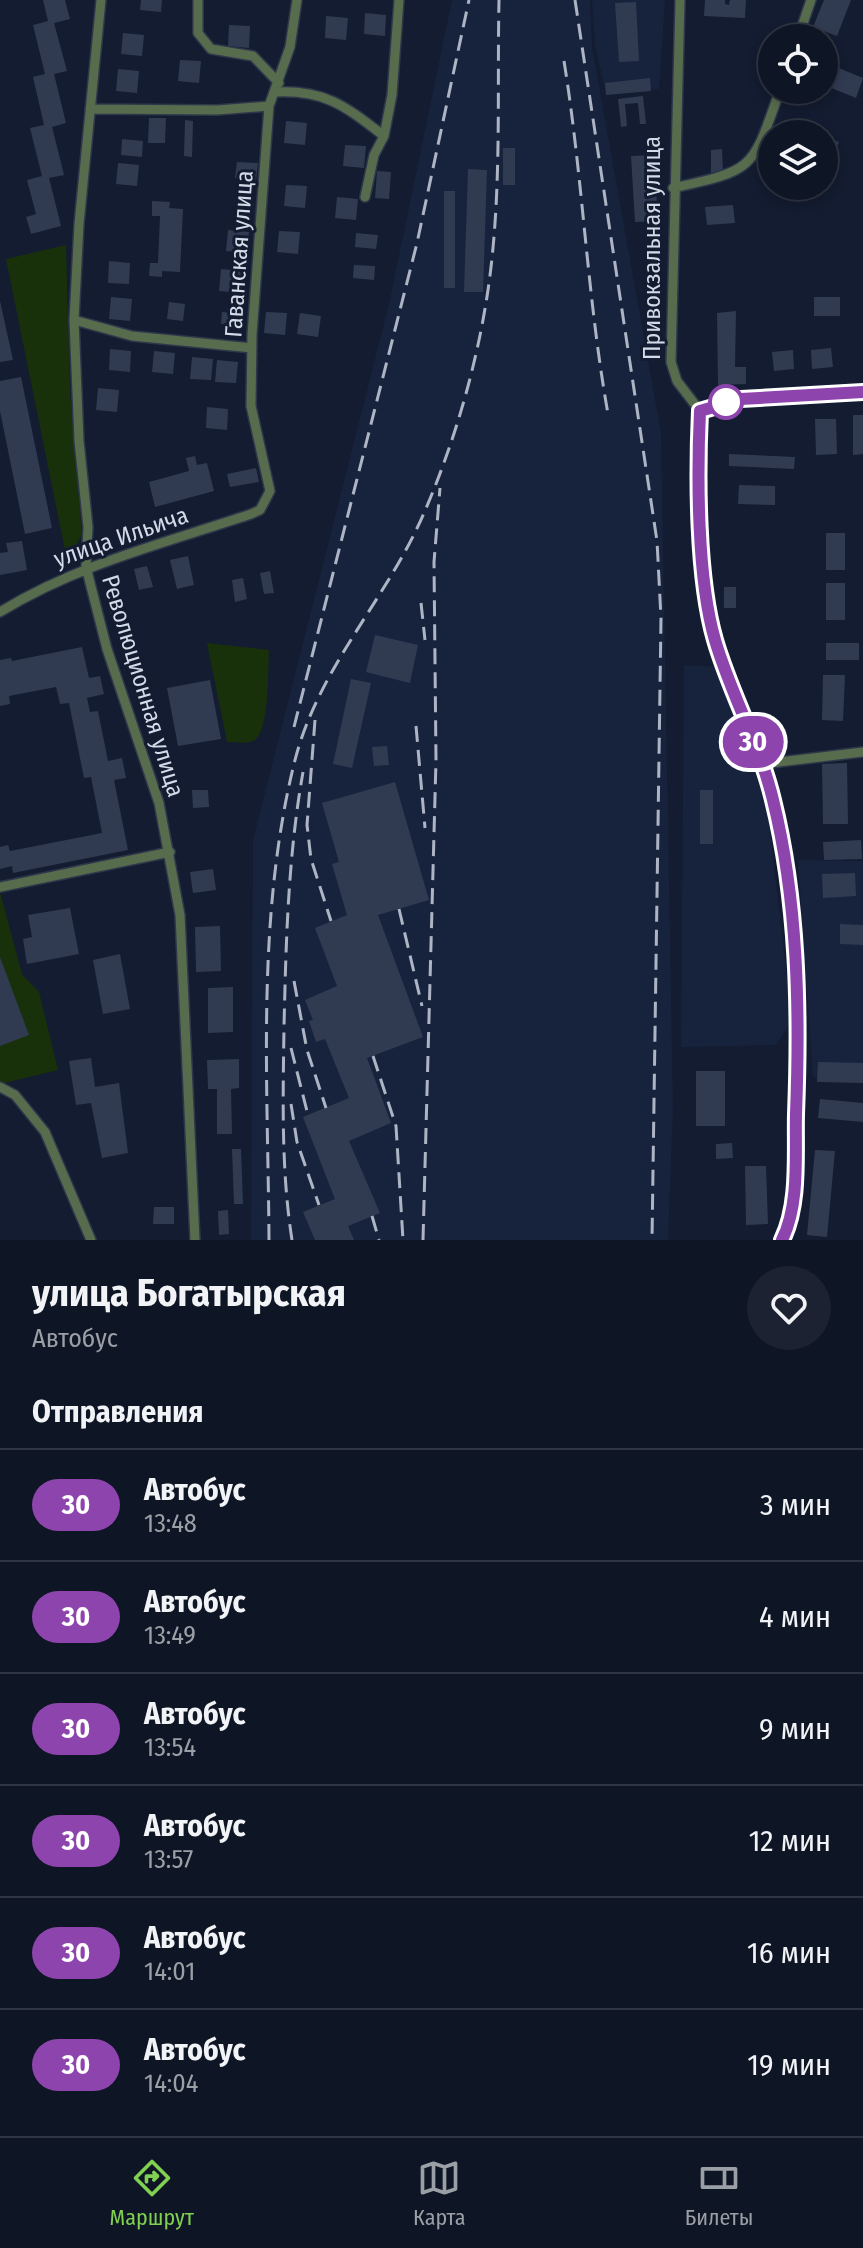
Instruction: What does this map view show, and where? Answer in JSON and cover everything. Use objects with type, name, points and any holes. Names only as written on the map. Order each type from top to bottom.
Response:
[{"type":"main road","points":[[782,1240],[792,1207],[796,1130],[796,960],[780,834],[762,764],[723,664],[709,613],[703,548],[700,411],[741,399],[863,392]]},
{"type":"street","name":"Революционная улица","points":[[101,0],[74,320],[79,441],[88,527],[86,567],[107,649],[147,764],[170,852],[180,915],[195,1240]]},
{"type":"street","points":[[198,0],[198,33],[211,49],[253,56],[277,87],[337,100],[384,136]]},
{"type":"street","name":"Гаванская улица","points":[[260,510],[268,498],[270,482],[251,417],[252,348],[269,106],[290,47],[297,0]]},
{"type":"street","points":[[365,197],[374,155],[384,136],[396,58],[399,0]]},
{"type":"street","name":"Привокзальная улица","points":[[680,0],[671,362],[677,381],[700,411]]},
{"type":"street","points":[[803,24],[811,0]]},
{"type":"street","points":[[673,188],[728,176],[757,155],[775,104]]},
{"type":"street","points":[[90,109],[217,110],[269,106]]},
{"type":"street","points":[[74,320],[132,336],[252,348]]},
{"type":"street","name":"улица Ильича","points":[[0,612],[86,567],[260,510]]},
{"type":"street","points":[[762,764],[863,752]]},
{"type":"street","points":[[0,887],[170,852]]},
{"type":"street","points":[[0,1087],[15,1095],[45,1132],[91,1240]]},
{"type":"shaded area","points":[[452,0],[590,0],[592,47],[661,433],[673,1108],[668,1240],[251,1240],[253,840],[389,304]]},
{"type":"shaded area","points":[[592,0],[665,0],[659,89],[606,92],[595,46]]},
{"type":"shaded area","points":[[684,665],[717,667],[766,797],[792,1020],[776,1045],[681,1047]]},
{"type":"shaded area","points":[[798,860],[863,861],[863,1082],[813,1077]]},
{"type":"green space","points":[[66,245],[70,393],[82,535],[67,560],[6,259]]},
{"type":"green space","points":[[207,643],[269,650],[263,726],[253,741],[227,742]]},
{"type":"green space","points":[[0,892],[22,974],[39,992],[58,1070],[0,1084]]},
{"type":"building","points":[[43,0],[65,0],[70,19],[54,23],[67,71],[54,74],[66,123],[52,127],[64,175],[49,178],[61,226],[31,234],[26,217],[36,214],[27,180],[42,176],[30,128],[44,125],[33,77],[45,74],[33,25],[48,21]]},
{"type":"building","points":[[141,0],[162,0],[161,12],[140,10]]},
{"type":"building","points":[[705,0],[725,0],[725,4],[729,5],[730,0],[746,0],[745,18],[704,16]]},
{"type":"building","points":[[824,0],[851,0],[838,33],[838,24],[814,24]]},
{"type":"building","points":[[636,2],[639,61],[619,62],[615,3]]},
{"type":"building","points":[[365,13],[386,15],[385,36],[364,34]]},
{"type":"building","points":[[326,16],[348,18],[346,40],[325,38]]},
{"type":"building","points":[[229,25],[250,26],[249,48],[228,46]]},
{"type":"building","points":[[123,33],[144,35],[142,56],[121,54]]},
{"type":"building","points":[[180,60],[201,61],[199,83],[178,81]]},
{"type":"building","points":[[838,68],[863,78],[856,98],[838,91]]},
{"type":"building","points":[[118,69],[139,71],[137,93],[116,91]]},
{"type":"building","points":[[650,78],[651,91],[606,95],[605,83]]},
{"type":"building","points":[[643,96],[646,124],[640,124],[638,103],[625,104],[627,126],[621,127],[618,99]]},
{"type":"building","points":[[149,118],[166,118],[165,143],[148,143]]},
{"type":"building","points":[[185,120],[193,121],[192,157],[184,156]]},
{"type":"building","points":[[286,121],[307,123],[305,145],[284,143]]},
{"type":"building","points":[[122,139],[143,141],[142,157],[121,155]]},
{"type":"building","points":[[345,145],[366,146],[364,168],[343,166]]},
{"type":"building","points":[[503,148],[515,148],[515,185],[503,185]]},
{"type":"building","points":[[722,149],[723,172],[711,173],[711,150]]},
{"type":"building","points":[[654,155],[658,221],[635,222],[631,156]]},
{"type":"building","points":[[237,162],[258,163],[256,180],[235,178]]},
{"type":"building","points":[[118,163],[139,165],[137,186],[116,184]]},
{"type":"building","points":[[468,169],[487,170],[483,292],[464,292]]},
{"type":"building","points":[[377,171],[391,172],[389,199],[375,198]]},
{"type":"building","points":[[286,185],[307,186],[305,208],[284,206]]},
{"type":"building","points":[[444,191],[455,191],[455,288],[444,288]]},
{"type":"building","points":[[337,197],[358,199],[356,220],[335,218]]},
{"type":"building","points":[[152,201],[170,202],[169,208],[183,209],[180,272],[162,271],[162,277],[149,276],[150,263],[158,263],[160,216],[152,216]]},
{"type":"building","points":[[733,205],[735,223],[707,225],[705,207]]},
{"type":"building","points":[[228,230],[249,232],[247,253],[226,251]]},
{"type":"building","points":[[279,231],[300,232],[298,254],[277,252]]},
{"type":"building","points":[[356,233],[378,235],[376,249],[355,247]]},
{"type":"building","points":[[109,261],[130,263],[129,284],[108,283]]},
{"type":"building","points":[[354,265],[375,266],[374,280],[353,278]]},
{"type":"building","points":[[221,269],[242,271],[241,293],[219,291]]},
{"type":"building","points":[[111,297],[132,299],[130,321],[109,319]]},
{"type":"building","points":[[814,297],[840,297],[840,316],[814,316]]},
{"type":"building","points":[[0,301],[13,360],[0,362]]},
{"type":"building","points":[[169,302],[185,304],[183,321],[167,319]]},
{"type":"building","points":[[736,311],[735,367],[746,367],[746,384],[718,385],[717,313]]},
{"type":"building","points":[[222,312],[243,314],[242,326],[221,324]]},
{"type":"building","points":[[266,312],[287,313],[285,335],[264,333]]},
{"type":"building","points":[[300,313],[321,316],[318,337],[297,334]]},
{"type":"building","points":[[831,348],[833,367],[812,369],[811,350]]},
{"type":"building","points":[[110,349],[131,351],[130,372],[109,370]]},
{"type":"building","points":[[793,350],[794,369],[774,371],[772,352]]},
{"type":"building","points":[[154,351],[175,353],[173,374],[152,372]]},
{"type":"building","points":[[192,357],[213,359],[211,380],[190,379]]},
{"type":"building","points":[[217,360],[238,362],[236,383],[215,382]]},
{"type":"building","points":[[21,377],[52,528],[25,534],[0,411],[0,381]]},
{"type":"building","points":[[98,388],[119,390],[117,412],[96,410]]},
{"type":"building","points":[[207,407],[228,409],[227,430],[206,428]]},
{"type":"building","points":[[853,415],[863,415],[863,454],[853,455]]},
{"type":"building","points":[[815,419],[836,419],[837,454],[816,455]]},
{"type":"building","points":[[729,454],[795,457],[794,469],[729,466]]},
{"type":"building","points":[[195,456],[197,465],[207,463],[214,491],[155,507],[149,482],[189,471],[186,458]]},
{"type":"building","points":[[256,468],[259,482],[230,487],[227,474]]},
{"type":"building","points":[[739,485],[775,486],[775,505],[738,504]]},
{"type":"building","points":[[826,533],[845,533],[845,570],[826,570]]},
{"type":"building","points":[[22,541],[27,570],[0,575],[0,553],[8,552],[6,543]]},
{"type":"building","points":[[188,556],[194,585],[177,589],[170,560]]},
{"type":"building","points":[[147,566],[153,587],[139,590],[134,569]]},
{"type":"building","points":[[270,571],[274,593],[264,594],[260,573]]},
{"type":"building","points":[[243,578],[247,599],[235,602],[232,580]]},
{"type":"building","points":[[826,583],[845,583],[845,620],[826,620]]},
{"type":"building","points":[[724,587],[736,587],[736,608],[724,608]]},
{"type":"building","points":[[118,595],[133,640],[121,644],[106,599]]},
{"type":"building","points":[[375,635],[418,645],[410,683],[366,672]]},
{"type":"building","points":[[826,643],[859,643],[859,660],[826,660]]},
{"type":"building","points":[[82,647],[89,678],[100,676],[104,694],[87,698],[90,712],[98,711],[108,761],[122,758],[126,778],[114,780],[128,850],[13,873],[12,866],[0,869],[0,847],[8,845],[10,851],[102,833],[91,777],[84,778],[69,703],[60,704],[56,687],[9,696],[10,704],[0,706],[0,660],[11,658],[12,661]]},
{"type":"building","points":[[823,675],[845,675],[843,721],[822,720]]},
{"type":"building","points":[[351,679],[371,683],[352,768],[333,764]]},
{"type":"building","points":[[210,680],[221,739],[178,746],[167,688]]},
{"type":"building","points":[[387,746],[389,765],[374,766],[372,747]]},
{"type":"building","points":[[847,763],[848,824],[823,824],[822,764]]},
{"type":"building","points":[[395,782],[429,900],[378,915],[423,1037],[367,1058],[391,1123],[349,1141],[380,1213],[348,1226],[354,1240],[315,1240],[303,1212],[335,1199],[303,1117],[349,1098],[325,1039],[316,1042],[309,1021],[313,1020],[305,1000],[337,986],[315,928],[347,915],[332,864],[339,862],[322,803]]},
{"type":"building","points":[[192,790],[208,790],[209,807],[193,808]]},
{"type":"building","points":[[700,790],[713,790],[713,844],[700,844]]},
{"type":"building","points":[[861,840],[862,859],[824,860],[823,842]]},
{"type":"building","points":[[213,869],[216,890],[193,893],[190,872]]},
{"type":"building","points":[[855,873],[856,896],[823,898],[822,874]]},
{"type":"building","points":[[70,908],[79,954],[27,964],[23,939],[32,937],[28,915]]},
{"type":"building","points":[[840,924],[863,925],[863,945],[840,944]]},
{"type":"building","points":[[220,926],[221,971],[196,972],[195,927]]},
{"type":"building","points":[[120,954],[130,1009],[103,1014],[93,960]]},
{"type":"building","points":[[0,957],[29,1035],[0,1046]]},
{"type":"building","points":[[233,987],[233,1032],[208,1033],[208,988]]},
{"type":"building","points":[[91,1058],[95,1087],[119,1083],[128,1153],[102,1158],[91,1103],[76,1105],[69,1061]]},
{"type":"building","points":[[239,1059],[239,1088],[231,1089],[232,1134],[217,1134],[217,1089],[208,1089],[207,1060]]},
{"type":"building","points":[[818,1062],[863,1063],[863,1083],[817,1082]]},
{"type":"building","points":[[696,1071],[725,1071],[725,1126],[696,1126]]},
{"type":"building","points":[[820,1099],[863,1103],[863,1122],[818,1118]]},
{"type":"building","points":[[732,1143],[733,1158],[716,1159],[716,1144]]},
{"type":"building","points":[[232,1149],[241,1149],[243,1204],[234,1204]]},
{"type":"building","points":[[815,1150],[835,1151],[827,1237],[807,1235]]},
{"type":"building","points":[[745,1166],[766,1166],[768,1224],[746,1225]]},
{"type":"building","points":[[154,1207],[174,1207],[174,1224],[153,1224]]},
{"type":"building","points":[[228,1210],[229,1234],[219,1235],[218,1211]]},
{"type":"railway","points":[[294,727],[417,243],[469,0]]},
{"type":"railway","points":[[269,1240],[267,1001],[269,941],[282,822],[294,764],[305,730],[335,666],[391,576],[424,513],[455,432],[471,375],[488,290],[495,218],[499,0]]},
{"type":"railway","points":[[575,0],[657,541],[661,618],[652,1240]]},
{"type":"railway","points":[[564,61],[608,414]]},
{"type":"railway","points":[[423,1240],[436,760],[434,562],[440,488]]},
{"type":"railway","points":[[421,603],[425,640]]},
{"type":"railway","points":[[315,720],[307,825],[311,859],[331,921]]},
{"type":"railway","points":[[416,726],[425,828]]},
{"type":"railway","points":[[292,1240],[284,1160],[284,1027],[291,867],[303,772]]},
{"type":"railway","points":[[399,909],[422,1006]]},
{"type":"railway","points":[[294,981],[307,1050],[326,1108]]},
{"type":"railway","points":[[291,1048],[308,1115]]},
{"type":"railway","points":[[373,1056],[396,1126],[403,1240]]},
{"type":"railway","points":[[291,1104],[297,1142],[319,1205]]},
{"type":"railway","points":[[372,1216],[379,1240]]},
{"type":"bus line","name":"30","points":[[782,1240],[792,1207],[796,1130],[796,960],[774,803],[723,664],[709,613],[703,548],[700,411],[741,399],[863,392]]}]
